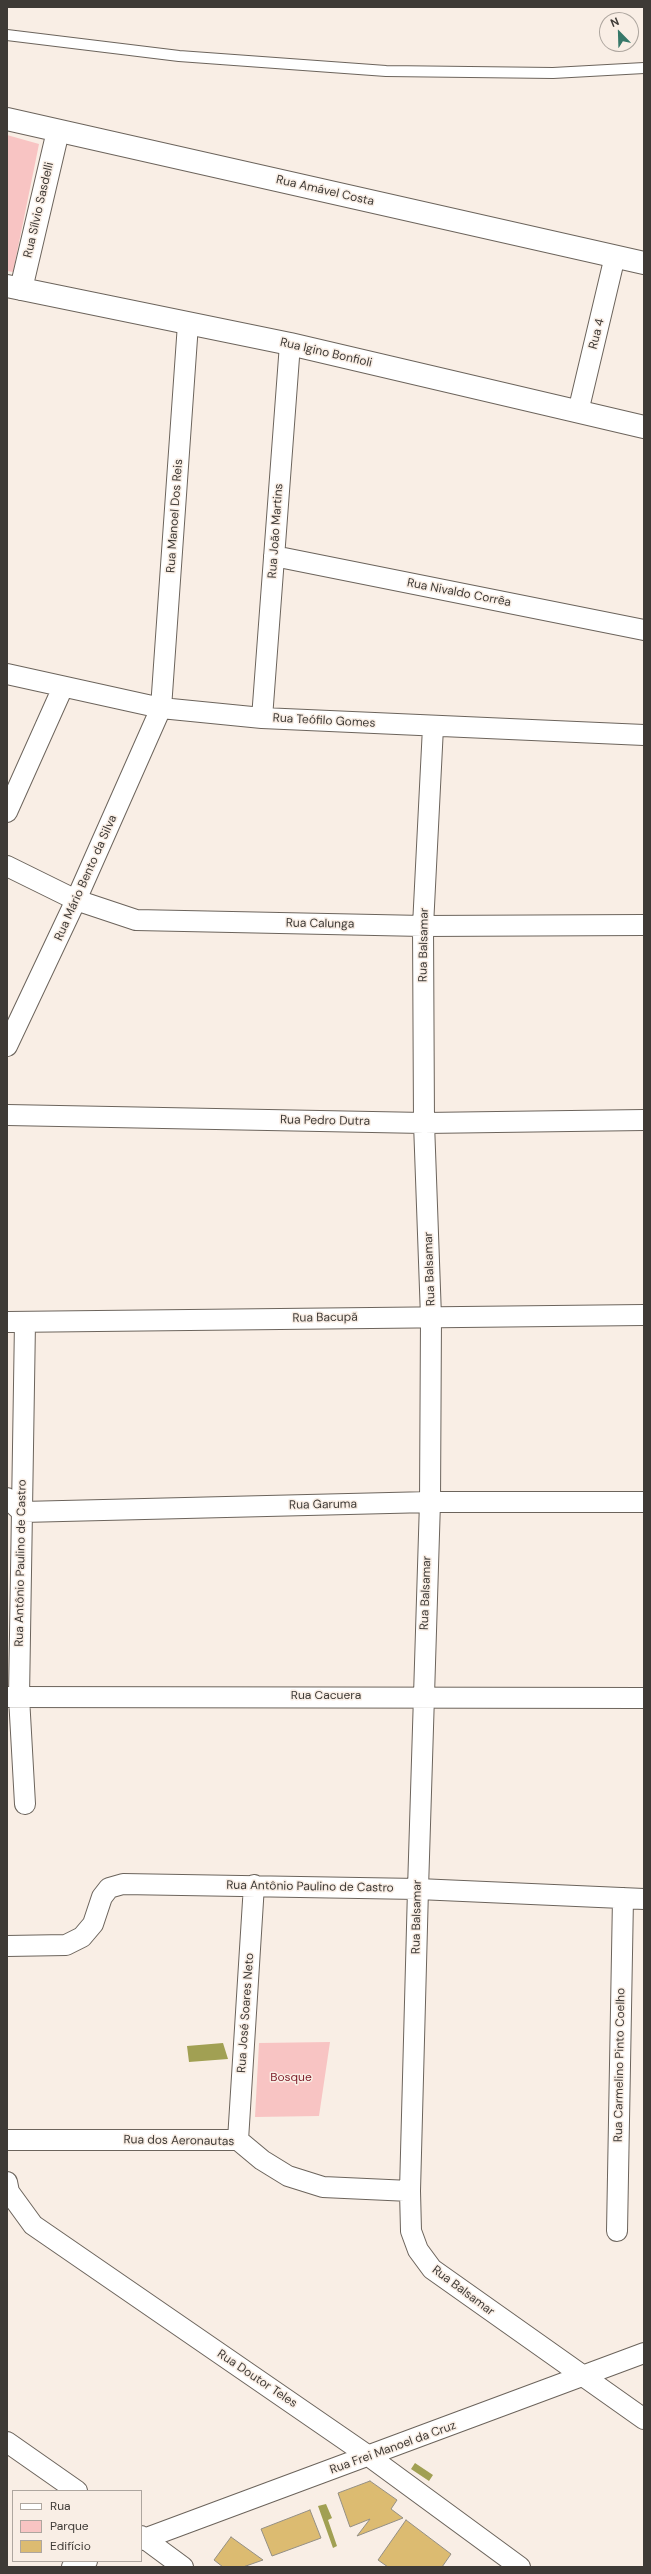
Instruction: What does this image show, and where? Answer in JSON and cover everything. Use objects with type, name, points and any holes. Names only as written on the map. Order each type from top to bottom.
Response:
[{"type":"street","name":"Rua Amável Costa","points":[[7,119],[644,263]]},
{"type":"street","name":"Rua Sílvio Sasdelli","points":[[14,288],[58,131]]},
{"type":"street","name":"Rua 4","points":[[578,412],[615,256]]},
{"type":"street","name":"Rua Igino Bonfioli","points":[[14,288],[290,344],[644,427]]},
{"type":"street","name":"Rua Manoel Dos Reis","points":[[161,708],[188,324]]},
{"type":"street","name":"Rua João Martins","points":[[262,718],[290,344]]},
{"type":"street","name":"Rua Nivaldo Corrêa","points":[[274,556],[644,630]]},
{"type":"street","name":"Rua Teófilo Gomes","points":[[7,674],[161,708],[262,718],[644,736]]},
{"type":"street","points":[[7,812],[63,687]]},
{"type":"street","name":"Rua Mário Bento da Silva","points":[[7,1046],[76,900],[161,708]]},
{"type":"street","name":"Rua Balsamar","points":[[433,727],[423,926],[424,1123],[431,1317],[430,1502],[422,1696],[410,2191],[411,2231],[418,2250],[432,2269],[582,2377],[644,2419]]},
{"type":"street","name":"Rua Calunga","points":[[7,866],[76,900],[136,920],[423,926],[644,925]]},
{"type":"street","name":"Rua Pedro Dutra","points":[[7,1114],[424,1123],[644,1120]]},
{"type":"street","name":"Rua Bacupã","points":[[16,1322],[644,1315]]},
{"type":"street","name":"Rua Antônio Paulino de Castro","points":[[16,1322],[22,1512],[14,1575],[13,1697],[25,1804]]},
{"type":"street","points":[[7,1498],[22,1512]]},
{"type":"street","name":"Rua Garuma","points":[[22,1512],[430,1502],[644,1502]]},
{"type":"street","name":"Rua Cacuera","points":[[13,1697],[422,1696],[644,1698]]},
{"type":"street","name":"Rua Antônio Paulino de Castro","points":[[7,1946],[66,1945],[82,1937],[93,1924],[102,1897],[109,1888],[123,1884],[143,1883],[418,1889],[644,1899]]},
{"type":"street","name":"Rua José Soares Neto","points":[[238,2140],[254,1885]]},
{"type":"street","name":"Rua Carmelino Pinto Coelho","points":[[617,2231],[623,1898]]},
{"type":"street","name":"Rua dos Aeronautas","points":[[7,2140],[238,2140],[262,2160],[288,2176],[323,2187],[410,2191]]},
{"type":"street","name":"Rua Doutor Teles","points":[[7,2182],[9,2192],[33,2225],[370,2457],[520,2567]]},
{"type":"street","name":"Rua Frei Manoel da Cruz","points":[[142,2538],[370,2457],[644,2353]]},
{"type":"street","points":[[7,2442],[76,2490]]},
{"type":"street","points":[[142,2538],[183,2567]]},
{"type":"street","points":[[72,2567],[84,2562]]},
{"type":"lane","points":[[7,36],[179,56],[386,71],[553,73],[644,68]]},
{"type":"green space","points":[[7,135],[39,144],[13,272],[7,271]]},
{"type":"green space","name":"Bosque","points":[[330,2042],[319,2116],[255,2117],[259,2043]]},
{"type":"shaded area","points":[[223,2043],[228,2059],[189,2062],[187,2046]]},
{"type":"shaded area","points":[[415,2463],[433,2475],[429,2481],[411,2469]]},
{"type":"shaded area","points":[[326,2504],[332,2518],[328,2520],[337,2546],[333,2548],[318,2506]]},
{"type":"building","points":[[370,2481],[397,2500],[391,2509],[403,2518],[357,2536],[370,2519],[350,2527],[338,2493]]},
{"type":"building","points":[[310,2510],[321,2538],[272,2556],[261,2529]]},
{"type":"building","points":[[406,2520],[451,2554],[442,2567],[388,2567],[378,2560]]},
{"type":"building","points":[[231,2537],[263,2560],[243,2567],[223,2567],[214,2560]]}]
